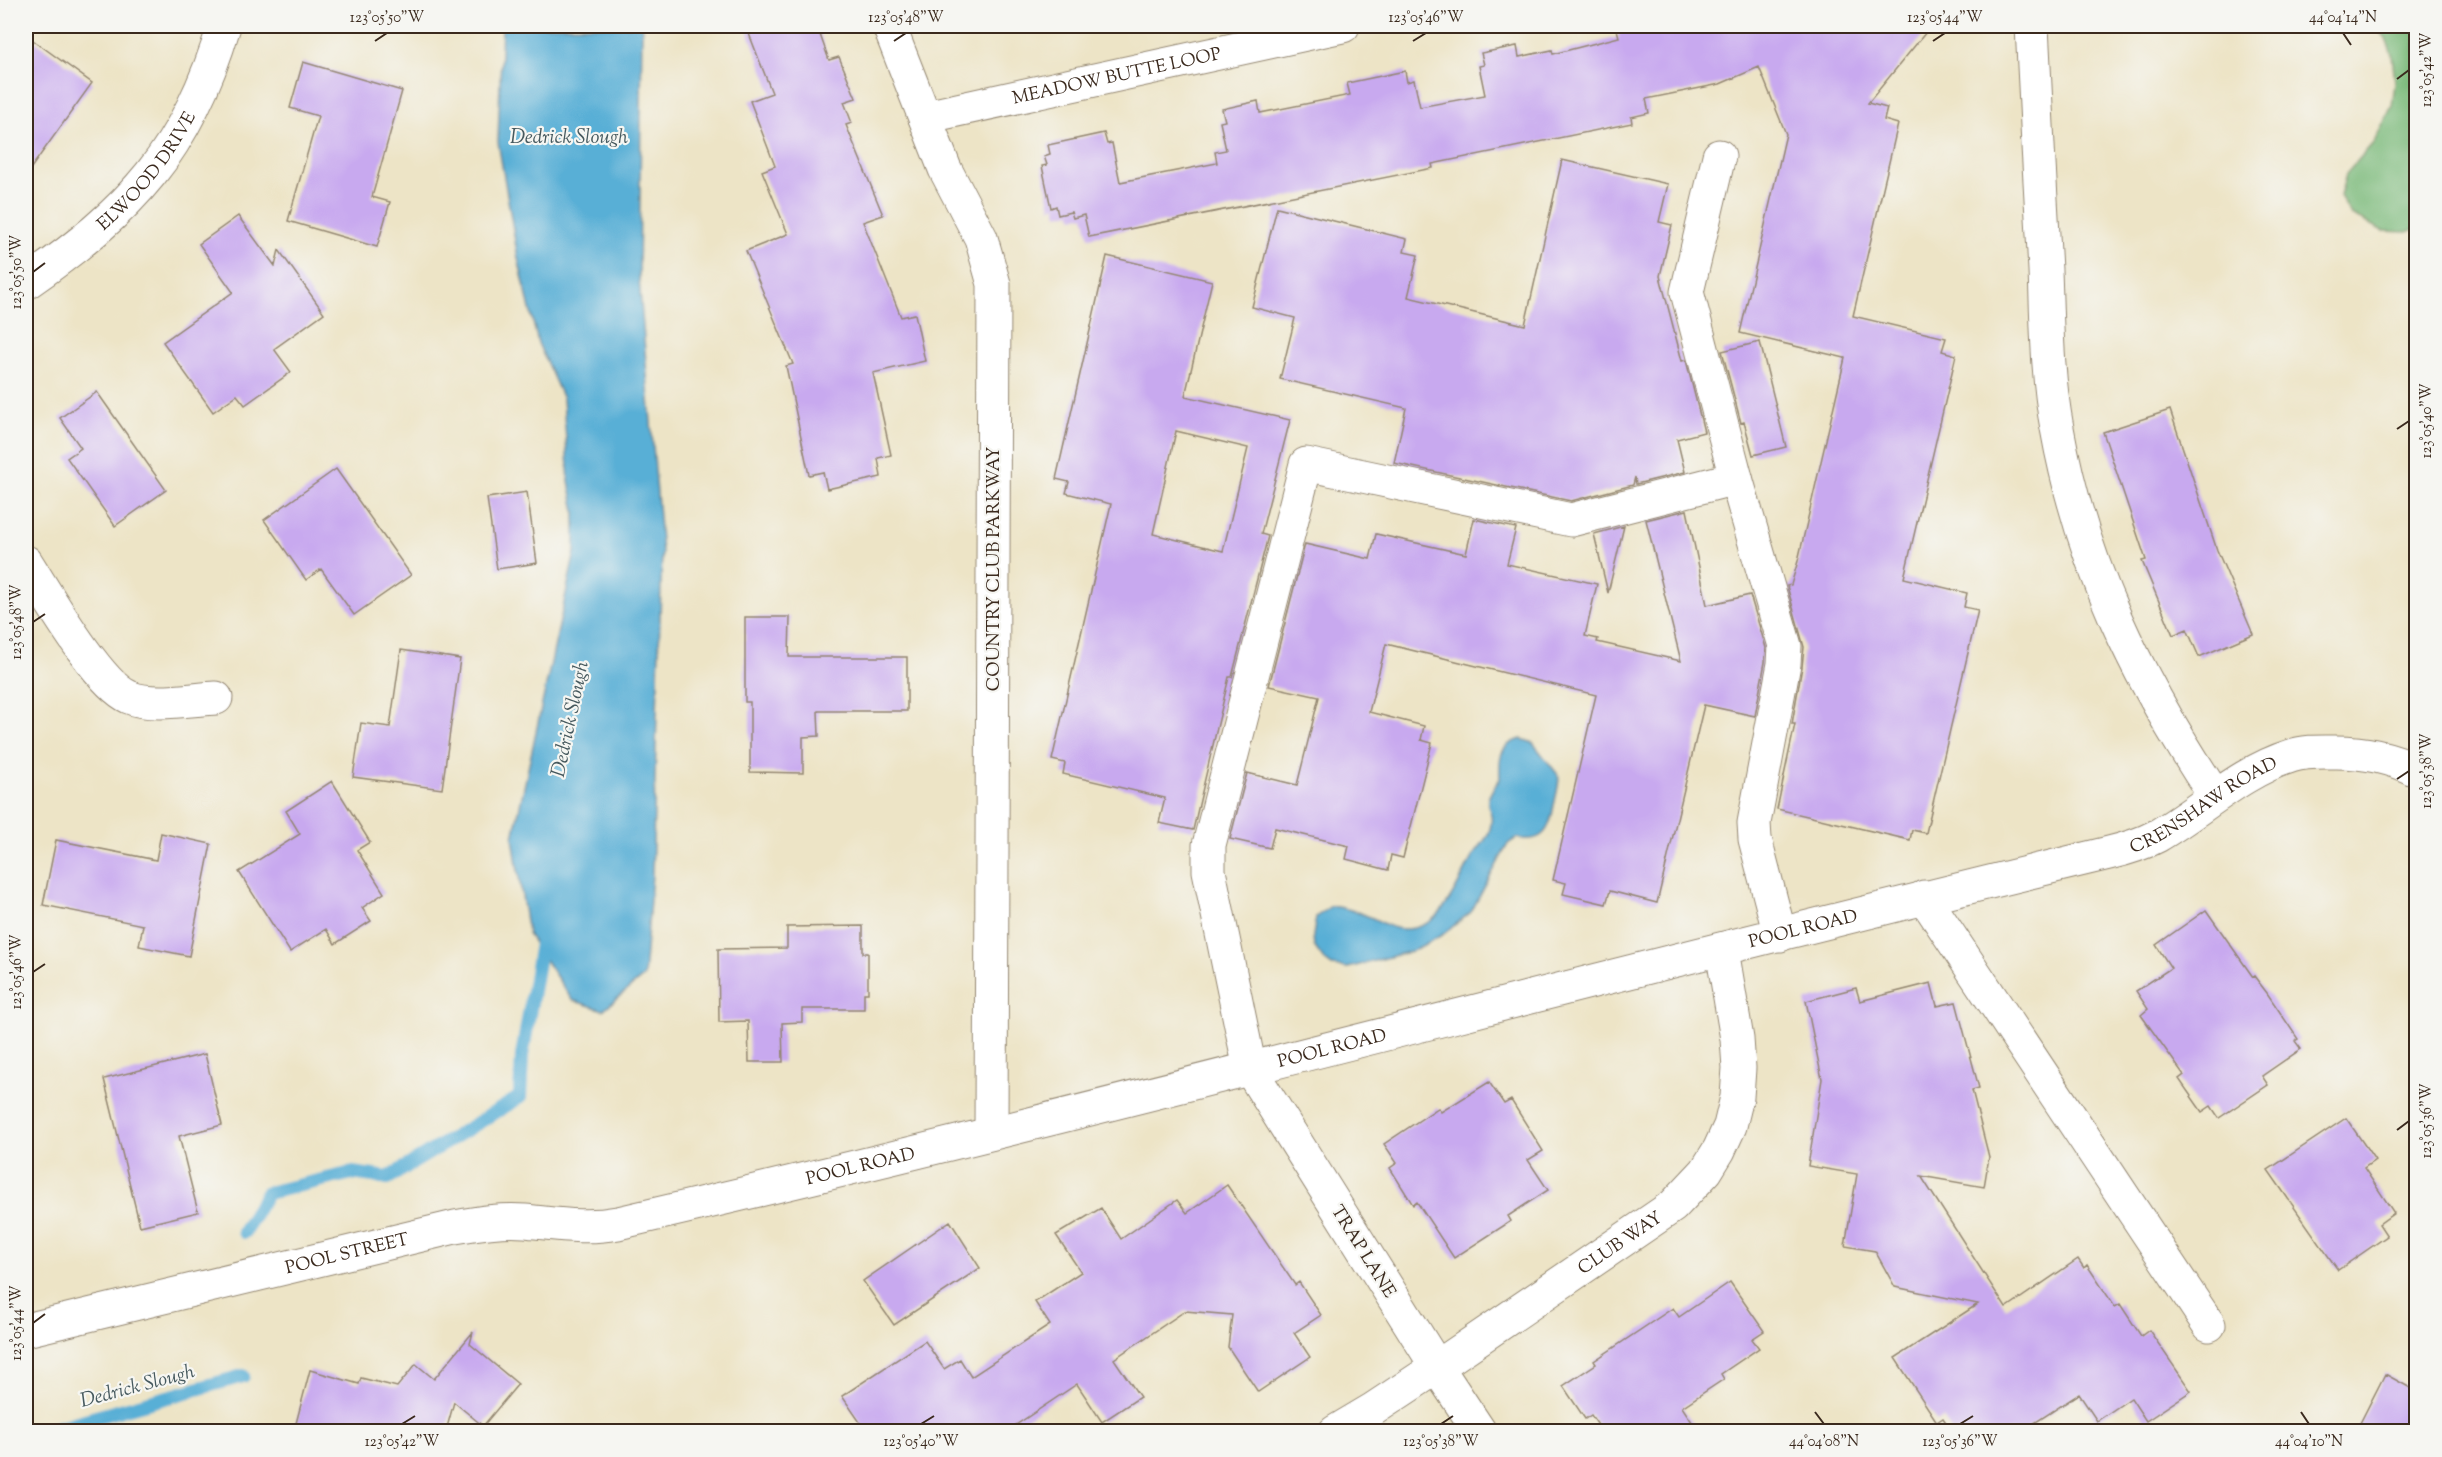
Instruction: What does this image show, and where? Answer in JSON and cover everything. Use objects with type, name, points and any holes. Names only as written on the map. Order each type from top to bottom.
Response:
[{"type":"street","name":"ELWOOD DRIVE","points":[[26,283],[97,230],[123,207],[161,162],[178,136],[204,86],[224,26]]},
{"type":"street","name":"COUNTRY CLUB PARKWAY","points":[[889,26],[945,169],[981,238],[994,284],[991,1132]]},
{"type":"street","name":"MEADOW BUTTE LOOP","points":[[925,117],[1343,26]]},
{"type":"street","points":[[2032,26],[2051,388],[2066,472],[2079,523],[2096,574],[2121,634],[2177,738],[2215,796]]},
{"type":"street","points":[[1719,156],[1687,292],[1786,655],[1754,823],[1755,839],[1780,935]]},
{"type":"street","points":[[1250,1069],[1209,871],[1208,853],[1306,464],[1571,520],[1736,478]]},
{"type":"street","points":[[26,562],[99,672],[116,689],[130,698],[145,700],[216,698]]},
{"type":"street","name":"CRENSHAW ROAD","points":[[1989,882],[2130,848],[2158,835],[2215,796],[2269,764],[2293,755],[2318,752],[2368,754],[2416,770]]},
{"type":"street","name":"POOL ROAD","points":[[672,1210],[1250,1069],[1989,882]]},
{"type":"street","points":[[1924,897],[2209,1325]]},
{"type":"street","name":"CLUB WAY","points":[[1335,1431],[1372,1410],[1437,1367],[1673,1206],[1706,1171],[1730,1126],[1737,1097],[1739,1068],[1737,1039],[1722,950]]},
{"type":"street","name":"TRAP LANE","points":[[1250,1069],[1437,1367],[1480,1431]]},
{"type":"street","name":"POOL STREET","points":[[26,1330],[455,1227],[502,1221],[600,1226],[672,1210]]},
{"type":"green space","points":[[2372,26],[2416,26],[2416,228],[2407,232],[2383,231],[2351,215],[2340,196],[2346,174],[2374,142],[2392,106],[2395,83],[2392,54],[2385,37]]},
{"type":"water","name":"Dedrick Slough","points":[[502,26],[642,26],[639,279],[662,553],[652,875],[644,976],[603,1010],[572,1000],[528,934],[513,838],[575,552],[575,511],[569,481],[563,399],[538,343],[518,258],[498,142]]},
{"type":"water","points":[[1522,739],[1533,743],[1559,776],[1552,813],[1544,832],[1534,839],[1517,838],[1508,844],[1471,912],[1442,935],[1412,951],[1348,968],[1332,966],[1324,960],[1314,946],[1313,936],[1316,917],[1331,906],[1356,912],[1391,927],[1404,929],[1430,922],[1448,903],[1473,856],[1489,833],[1491,815],[1488,802],[1500,779],[1500,760],[1504,749],[1514,741]]},
{"type":"building","points":[[746,26],[817,26],[829,60],[839,57],[856,98],[844,102],[852,123],[846,125],[883,215],[863,222],[901,317],[915,314],[925,361],[873,373],[891,455],[878,458],[881,477],[827,489],[823,472],[809,475],[786,366],[793,364],[746,251],[788,234],[762,171],[775,166],[750,101],[772,93]]},
{"type":"building","points":[[1616,26],[1931,26],[1868,103],[1887,108],[1884,120],[1898,124],[1853,316],[1946,338],[1942,351],[1956,355],[1904,578],[1967,593],[1964,607],[1978,610],[1926,833],[1912,830],[1910,840],[1777,809],[1795,724],[1792,724],[1804,647],[1787,586],[1791,585],[1798,561],[1845,358],[1740,333],[1786,134],[1759,67],[1720,84],[1646,99],[1649,113],[1631,117],[1632,123],[1432,164],[1433,168],[1089,237],[1084,215],[1073,218],[1071,212],[1058,215],[1056,206],[1051,208],[1042,166],[1047,165],[1044,156],[1050,154],[1048,145],[1104,133],[1107,144],[1112,143],[1120,182],[1217,163],[1215,152],[1226,150],[1220,122],[1225,121],[1222,109],[1258,101],[1260,113],[1350,95],[1347,83],[1405,71],[1407,82],[1414,80],[1420,107],[1485,95],[1479,66],[1484,65],[1481,53],[1517,46],[1519,57],[1552,50],[1553,54],[1619,37]]},
{"type":"building","points":[[26,35],[92,83],[26,175]]},
{"type":"building","points":[[303,62],[402,91],[372,197],[390,202],[377,247],[288,221],[318,116],[290,108]]},
{"type":"building","points":[[1562,160],[1668,184],[1659,222],[1672,225],[1660,276],[1682,361],[1686,360],[1704,432],[1677,439],[1685,472],[1636,484],[1635,477],[1633,485],[1571,501],[1394,463],[1406,408],[1280,379],[1295,318],[1252,307],[1277,207],[1407,239],[1404,252],[1418,255],[1408,297],[1525,325]]},
{"type":"building","points":[[238,216],[275,266],[279,250],[324,313],[274,349],[291,372],[245,405],[237,395],[213,412],[163,342],[233,292],[199,244]]},
{"type":"building","points":[[1107,256],[1212,281],[1185,396],[1290,420],[1261,534],[1268,536],[1232,677],[1229,677],[1193,830],[1159,823],[1165,798],[1063,774],[1065,763],[1052,760],[1111,504],[1066,493],[1069,482],[1056,479]],"holes":[[[1176,431],[1248,448],[1223,551],[1153,534]]]},
{"type":"building","points":[[1760,342],[1786,447],[1753,455],[1744,422],[1741,423],[1722,351]]},
{"type":"building","points":[[97,392],[166,490],[115,526],[67,458],[81,448],[60,418]]},
{"type":"building","points":[[2170,410],[2217,550],[2253,634],[2199,657],[2187,629],[2173,635],[2142,561],[2146,560],[2103,432]]},
{"type":"building","points":[[336,469],[411,575],[354,615],[321,569],[306,580],[264,520]]},
{"type":"building","points":[[527,492],[537,563],[497,569],[487,498]]},
{"type":"building","points":[[1687,510],[1707,605],[1750,595],[1766,648],[1765,662],[1755,716],[1704,705],[1657,903],[1610,891],[1606,904],[1563,894],[1566,883],[1553,880],[1596,695],[1386,644],[1369,712],[1424,726],[1421,740],[1432,743],[1403,858],[1391,855],[1388,870],[1346,859],[1349,846],[1275,828],[1270,848],[1230,839],[1247,773],[1297,785],[1319,697],[1269,686],[1305,544],[1370,559],[1376,534],[1466,554],[1474,519],[1516,528],[1507,564],[1597,584],[1585,636],[1598,639],[1597,642],[1681,661],[1646,520]]},
{"type":"building","points":[[1624,526],[1608,593],[1594,534]]},
{"type":"building","points":[[745,617],[790,617],[789,657],[907,657],[907,711],[818,711],[819,736],[803,737],[803,773],[750,772],[750,702],[745,702]]},
{"type":"building","points":[[401,650],[460,659],[442,789],[353,777],[361,723],[390,727]]},
{"type":"building","points":[[332,781],[370,842],[357,850],[384,893],[362,908],[371,921],[335,944],[326,929],[290,952],[239,872],[300,834],[286,811]]},
{"type":"building","points":[[161,833],[211,844],[189,956],[139,946],[143,925],[43,905],[56,840],[156,860]]},
{"type":"building","points":[[2206,910],[2253,977],[2267,993],[2298,1039],[2295,1041],[2301,1049],[2262,1076],[2268,1085],[2219,1118],[2211,1106],[2202,1112],[2179,1079],[2184,1075],[2141,1015],[2148,1009],[2136,991],[2171,968],[2156,945]]},
{"type":"building","points":[[863,926],[863,953],[868,953],[868,993],[864,993],[864,1009],[802,1009],[802,1022],[782,1023],[783,1062],[749,1062],[748,1021],[719,1022],[718,949],[787,948],[787,927]]},
{"type":"building","points":[[1931,983],[1937,1006],[1956,1002],[1979,1088],[1972,1090],[1989,1157],[1984,1187],[1921,1176],[2006,1308],[2078,1259],[2084,1268],[2087,1265],[2115,1307],[2120,1304],[2141,1336],[2149,1330],[2191,1391],[2146,1421],[2131,1398],[2097,1421],[2079,1394],[2022,1431],[1952,1431],[1943,1418],[1937,1422],[1895,1358],[1978,1304],[1895,1287],[1875,1251],[1845,1246],[1857,1174],[1808,1166],[1822,1079],[1806,1001],[1856,988],[1860,1001]]},
{"type":"building","points":[[205,1054],[222,1125],[179,1136],[198,1212],[140,1226],[104,1079]]},
{"type":"building","points":[[1489,1082],[1504,1104],[1511,1100],[1543,1151],[1528,1160],[1548,1190],[1508,1216],[1511,1221],[1454,1258],[1417,1202],[1413,1205],[1390,1168],[1397,1163],[1384,1144],[1438,1108],[1441,1112]]},
{"type":"building","points":[[2346,1118],[2375,1160],[2364,1168],[2394,1213],[2379,1224],[2387,1236],[2338,1270],[2268,1170]]},
{"type":"building","points":[[1227,1185],[1295,1285],[1299,1282],[1321,1315],[1294,1333],[1310,1357],[1258,1392],[1228,1347],[1232,1315],[1185,1311],[1114,1359],[1140,1397],[1102,1422],[1077,1384],[1007,1431],[866,1431],[842,1396],[925,1341],[944,1369],[960,1359],[971,1377],[1050,1325],[1035,1302],[1081,1272],[1056,1235],[1101,1208],[1121,1239],[1177,1200],[1187,1213]]},
{"type":"building","points":[[950,1221],[980,1268],[894,1325],[863,1281]]},
{"type":"building","points":[[1730,1282],[1764,1331],[1752,1339],[1759,1348],[1721,1374],[1724,1379],[1682,1407],[1698,1431],[1602,1431],[1591,1415],[1585,1419],[1563,1386],[1596,1364],[1594,1361],[1673,1308],[1679,1317]]},
{"type":"building","points":[[473,1332],[470,1344],[518,1384],[483,1426],[454,1402],[446,1431],[294,1431],[310,1370],[359,1384],[361,1378],[397,1387],[416,1364],[434,1379]]},
{"type":"building","points":[[2385,1374],[2416,1391],[2416,1431],[2356,1431]]},
{"type":"waterway","name":"Dedrick Slough","points":[[244,1232],[267,1193],[352,1173],[388,1178],[520,1097],[522,1056],[543,932]]},
{"type":"waterway","name":"Dedrick Slough","points":[[42,1432],[243,1376]]}]
